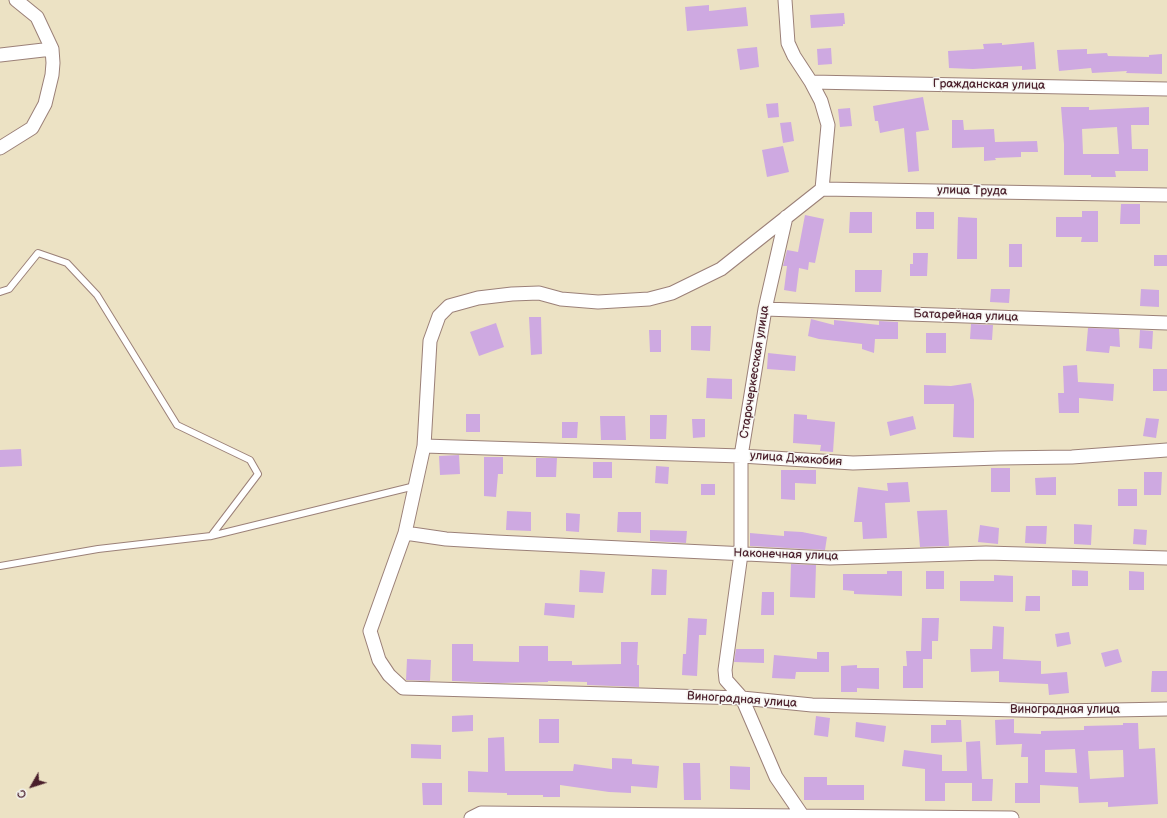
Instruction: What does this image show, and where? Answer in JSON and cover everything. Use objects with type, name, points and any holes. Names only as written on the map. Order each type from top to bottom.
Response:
[{"type":"street","points":[[0,148],[32,128],[45,104],[52,75],[52,49],[37,17],[16,0]]},
{"type":"street","points":[[785,0],[788,43],[794,56],[811,82],[821,101],[828,125],[822,189],[786,217]]},
{"type":"street","points":[[0,55],[52,49]]},
{"type":"street","name":"Гражданская улица","points":[[811,82],[1167,89]]},
{"type":"street","name":"улица Труда","points":[[822,189],[1167,195]]},
{"type":"street","name":"Виноградная улица","points":[[786,217],[721,269],[672,293],[649,299],[598,302],[561,299],[539,293],[512,294],[478,298],[449,306],[439,316],[430,341],[424,446],[405,533],[370,631],[378,660],[389,675],[403,688],[742,698],[812,705],[1058,711],[1167,709]]},
{"type":"street","name":"Старочеркесская улица","points":[[786,217],[765,309],[741,456],[741,554],[725,670],[726,680],[742,698],[776,777],[803,817]]},
{"type":"street","name":"Батарейная улица","points":[[765,309],[1167,323]]},
{"type":"street","name":"улица Джакобия","points":[[424,446],[741,456],[853,463],[1072,456],[1167,450]]},
{"type":"street","name":"Наконечная улица","points":[[405,533],[446,539],[496,542],[830,558],[986,553],[1167,558]]},
{"type":"street","points":[[476,816],[1012,818]]},
{"type":"lane","points":[[0,292],[9,289],[38,253],[67,263],[97,295],[177,425],[250,460],[258,474],[211,536]]},
{"type":"lane","points":[[0,566],[98,550],[211,536],[415,486]]},
{"type":"building","points":[[709,5],[709,11],[746,7],[748,26],[687,31],[685,7]]},
{"type":"building","points":[[844,13],[845,24],[843,24],[843,26],[811,28],[810,15]]},
{"type":"building","points":[[1034,42],[1036,69],[1022,70],[1022,66],[973,69],[949,68],[948,51],[984,49],[983,44],[1002,43],[1002,45]]},
{"type":"building","points":[[757,47],[759,67],[740,70],[737,49]]},
{"type":"building","points":[[831,48],[832,64],[818,65],[817,49]]},
{"type":"building","points":[[1087,49],[1087,54],[1107,53],[1108,56],[1149,57],[1149,55],[1162,54],[1162,74],[1126,73],[1127,71],[1092,73],[1091,68],[1059,71],[1057,50]]},
{"type":"building","points":[[923,97],[929,130],[916,132],[919,171],[908,172],[904,128],[880,133],[878,121],[875,121],[873,106]]},
{"type":"building","points":[[778,103],[779,117],[768,118],[766,104]]},
{"type":"building","points":[[1061,107],[1089,107],[1089,110],[1149,107],[1149,125],[1131,125],[1132,149],[1148,149],[1148,171],[1115,171],[1116,177],[1064,175],[1064,144]],"holes":[[[1117,127],[1119,154],[1083,154],[1082,129]]]},
{"type":"building","points":[[850,108],[852,126],[840,127],[838,109]]},
{"type":"building","points":[[952,120],[963,120],[964,130],[994,129],[995,142],[1037,141],[1038,152],[1021,152],[1021,157],[995,158],[996,160],[984,161],[984,147],[952,148]]},
{"type":"building","points":[[791,122],[794,141],[783,143],[780,123]]},
{"type":"building","points":[[783,146],[789,172],[767,177],[762,150]]},
{"type":"building","points":[[1121,204],[1140,204],[1140,224],[1120,224]]},
{"type":"building","points":[[1082,211],[1098,211],[1098,242],[1081,242],[1082,237],[1056,237],[1056,217],[1082,217]]},
{"type":"building","points":[[850,212],[872,212],[872,233],[849,233]]},
{"type":"building","points":[[916,212],[934,212],[934,229],[916,229]]},
{"type":"building","points":[[805,215],[824,219],[815,263],[809,262],[808,270],[799,268],[796,292],[784,290],[787,266],[783,266],[787,250],[798,252]]},
{"type":"building","points":[[958,217],[977,218],[977,259],[957,259]]},
{"type":"building","points":[[1009,244],[1022,244],[1022,267],[1009,267]]},
{"type":"building","points":[[913,253],[928,253],[927,276],[910,276],[910,264],[913,264]]},
{"type":"building","points":[[1154,255],[1167,255],[1167,266],[1154,266]]},
{"type":"building","points":[[855,270],[882,270],[881,292],[855,292]]},
{"type":"building","points":[[991,289],[1010,289],[1009,303],[990,302]]},
{"type":"building","points":[[1141,289],[1159,290],[1159,307],[1140,306]]},
{"type":"building","points":[[529,317],[541,317],[542,354],[531,355]]},
{"type":"building","points":[[811,319],[834,325],[834,320],[879,325],[879,321],[898,322],[898,339],[875,339],[874,353],[862,349],[862,344],[819,339],[808,336]]},
{"type":"building","points":[[496,323],[504,347],[479,356],[470,332]]},
{"type":"building","points":[[971,324],[993,325],[992,340],[970,339]]},
{"type":"building","points":[[691,326],[711,326],[710,351],[691,350]]},
{"type":"building","points":[[1088,328],[1119,329],[1120,347],[1110,346],[1109,353],[1086,351]]},
{"type":"building","points":[[649,330],[661,330],[661,352],[650,352]]},
{"type":"building","points":[[1140,330],[1153,331],[1152,349],[1139,348]]},
{"type":"building","points":[[926,333],[946,333],[946,353],[926,353]]},
{"type":"building","points":[[768,353],[796,356],[795,371],[767,369]]},
{"type":"building","points":[[1077,365],[1078,382],[1114,384],[1113,401],[1079,398],[1079,413],[1059,413],[1058,393],[1064,393],[1063,366]]},
{"type":"building","points":[[1153,369],[1167,369],[1167,391],[1153,391]]},
{"type":"building","points":[[707,378],[732,379],[732,399],[706,398]]},
{"type":"building","points":[[971,383],[974,400],[974,438],[953,437],[954,404],[924,404],[924,385],[951,386]]},
{"type":"building","points":[[466,414],[480,414],[480,432],[466,432]]},
{"type":"building","points":[[794,414],[807,415],[807,419],[835,422],[833,452],[820,451],[821,445],[793,443]]},
{"type":"building","points":[[650,415],[667,415],[666,439],[650,439]]},
{"type":"building","points":[[600,416],[625,416],[626,440],[601,440]]},
{"type":"building","points":[[913,416],[916,429],[890,436],[887,422]]},
{"type":"building","points":[[1146,418],[1159,419],[1156,438],[1143,436]]},
{"type":"building","points":[[692,419],[705,419],[705,437],[693,438]]},
{"type":"building","points":[[562,422],[578,422],[577,438],[562,438]]},
{"type":"building","points":[[21,449],[22,466],[0,467],[0,450]]},
{"type":"building","points":[[459,455],[460,474],[440,475],[439,456]]},
{"type":"building","points":[[484,457],[503,457],[503,474],[498,474],[496,497],[484,496]]},
{"type":"building","points":[[536,458],[557,458],[556,477],[536,477]]},
{"type":"building","points":[[593,462],[612,462],[612,478],[593,478]]},
{"type":"building","points":[[656,466],[669,467],[668,484],[655,483]]},
{"type":"building","points":[[991,468],[1010,468],[1010,492],[991,492]]},
{"type":"building","points":[[781,470],[816,470],[816,484],[795,483],[795,500],[781,499]]},
{"type":"building","points":[[1144,472],[1162,472],[1161,495],[1144,495]]},
{"type":"building","points":[[1056,477],[1056,495],[1036,495],[1035,478]]},
{"type":"building","points":[[908,482],[910,502],[885,503],[887,538],[863,539],[862,522],[854,522],[858,487],[888,491],[887,483]]},
{"type":"building","points":[[701,484],[715,484],[715,495],[701,495]]},
{"type":"building","points":[[1118,489],[1137,489],[1137,506],[1118,506]]},
{"type":"building","points":[[947,510],[949,546],[920,547],[917,511]]},
{"type":"building","points":[[507,511],[531,512],[531,531],[506,530]]},
{"type":"building","points":[[618,512],[641,512],[641,533],[617,532]]},
{"type":"building","points":[[566,513],[580,514],[579,532],[566,531]]},
{"type":"building","points":[[1074,524],[1092,525],[1091,545],[1074,544]]},
{"type":"building","points":[[980,525],[999,528],[998,544],[978,542]]},
{"type":"building","points":[[1026,526],[1047,526],[1046,544],[1025,543]]},
{"type":"building","points":[[1134,529],[1147,530],[1146,545],[1133,544]]},
{"type":"building","points":[[650,530],[687,531],[686,543],[650,541]]},
{"type":"building","points":[[784,531],[802,532],[827,537],[825,550],[750,546],[750,533],[784,536]]},
{"type":"building","points":[[791,564],[816,565],[815,598],[790,597]]},
{"type":"building","points":[[652,569],[667,570],[666,595],[651,595]]},
{"type":"building","points":[[580,570],[605,572],[603,593],[579,592]]},
{"type":"building","points":[[1072,570],[1088,571],[1088,586],[1072,586]]},
{"type":"building","points":[[887,571],[902,571],[902,596],[854,594],[854,591],[843,590],[843,574],[887,574]]},
{"type":"building","points":[[926,571],[944,571],[944,589],[926,589]]},
{"type":"building","points":[[1129,571],[1144,572],[1144,590],[1129,590]]},
{"type":"building","points":[[994,575],[1013,576],[1013,602],[960,601],[960,581],[994,581]]},
{"type":"building","points":[[762,592],[774,592],[774,615],[761,615]]},
{"type":"building","points":[[1026,596],[1040,596],[1040,611],[1025,611]]},
{"type":"building","points":[[545,603],[575,605],[574,618],[544,615]]},
{"type":"building","points":[[688,618],[707,619],[706,635],[699,635],[697,676],[682,675],[683,654],[686,654]]},
{"type":"building","points":[[922,618],[939,618],[938,641],[932,641],[932,659],[923,659],[923,688],[903,688],[903,666],[907,666],[906,651],[921,651]]},
{"type":"building","points":[[993,626],[1004,627],[1003,659],[1041,661],[1041,674],[1067,672],[1069,693],[1049,695],[1048,684],[999,682],[999,671],[971,672],[970,649],[992,649]]},
{"type":"building","points":[[1069,632],[1071,644],[1057,647],[1055,634]]},
{"type":"building","points":[[621,642],[638,642],[637,665],[639,665],[639,687],[587,685],[587,682],[548,681],[498,683],[452,681],[452,644],[473,644],[473,661],[519,662],[519,646],[548,646],[548,661],[572,661],[572,665],[621,664]]},
{"type":"building","points":[[736,649],[764,649],[764,663],[734,662]]},
{"type":"building","points":[[1118,649],[1122,662],[1105,667],[1101,653]]},
{"type":"building","points":[[817,652],[829,652],[829,672],[796,672],[795,679],[772,678],[774,655],[817,659]]},
{"type":"building","points":[[407,659],[431,660],[430,681],[406,680]]},
{"type":"building","points":[[857,665],[857,668],[879,668],[879,689],[857,688],[857,692],[841,692],[841,666]]},
{"type":"building","points":[[1152,671],[1167,671],[1167,692],[1151,692]]},
{"type":"building","points":[[473,715],[473,731],[452,732],[452,716]]},
{"type":"building","points":[[816,716],[830,718],[828,737],[814,735]]},
{"type":"building","points":[[539,719],[559,719],[559,743],[539,743]]},
{"type":"building","points":[[1014,719],[1014,733],[1041,734],[1041,731],[1084,730],[1084,726],[1138,723],[1139,749],[1155,748],[1158,804],[1108,807],[1108,802],[1079,803],[1078,787],[1040,785],[1040,803],[1015,803],[1015,783],[1028,783],[1028,757],[1021,757],[1022,744],[996,745],[995,720]],"holes":[[[1075,749],[1077,773],[1045,772],[1045,750]],[[1123,750],[1124,777],[1090,779],[1088,751]]]},
{"type":"building","points":[[946,720],[961,720],[962,742],[931,743],[931,725],[946,725]]},
{"type":"building","points":[[856,722],[886,726],[884,742],[855,737]]},
{"type":"building","points":[[504,737],[505,771],[573,771],[574,764],[612,769],[612,758],[632,759],[632,764],[659,766],[657,788],[631,786],[631,793],[609,792],[560,785],[560,797],[468,792],[468,771],[488,772],[488,738]]},
{"type":"building","points":[[980,741],[982,779],[993,779],[992,801],[972,801],[972,783],[945,783],[945,801],[925,801],[925,769],[902,766],[904,750],[942,755],[942,771],[967,771],[966,742]]},
{"type":"building","points":[[411,744],[441,745],[441,759],[411,758]]},
{"type":"building","points":[[683,763],[700,763],[701,800],[684,800]]},
{"type":"building","points":[[730,766],[750,767],[750,790],[730,789]]},
{"type":"building","points":[[804,777],[827,777],[827,785],[864,785],[864,800],[804,800]]},
{"type":"building","points":[[422,783],[442,783],[442,805],[423,805]]}]
